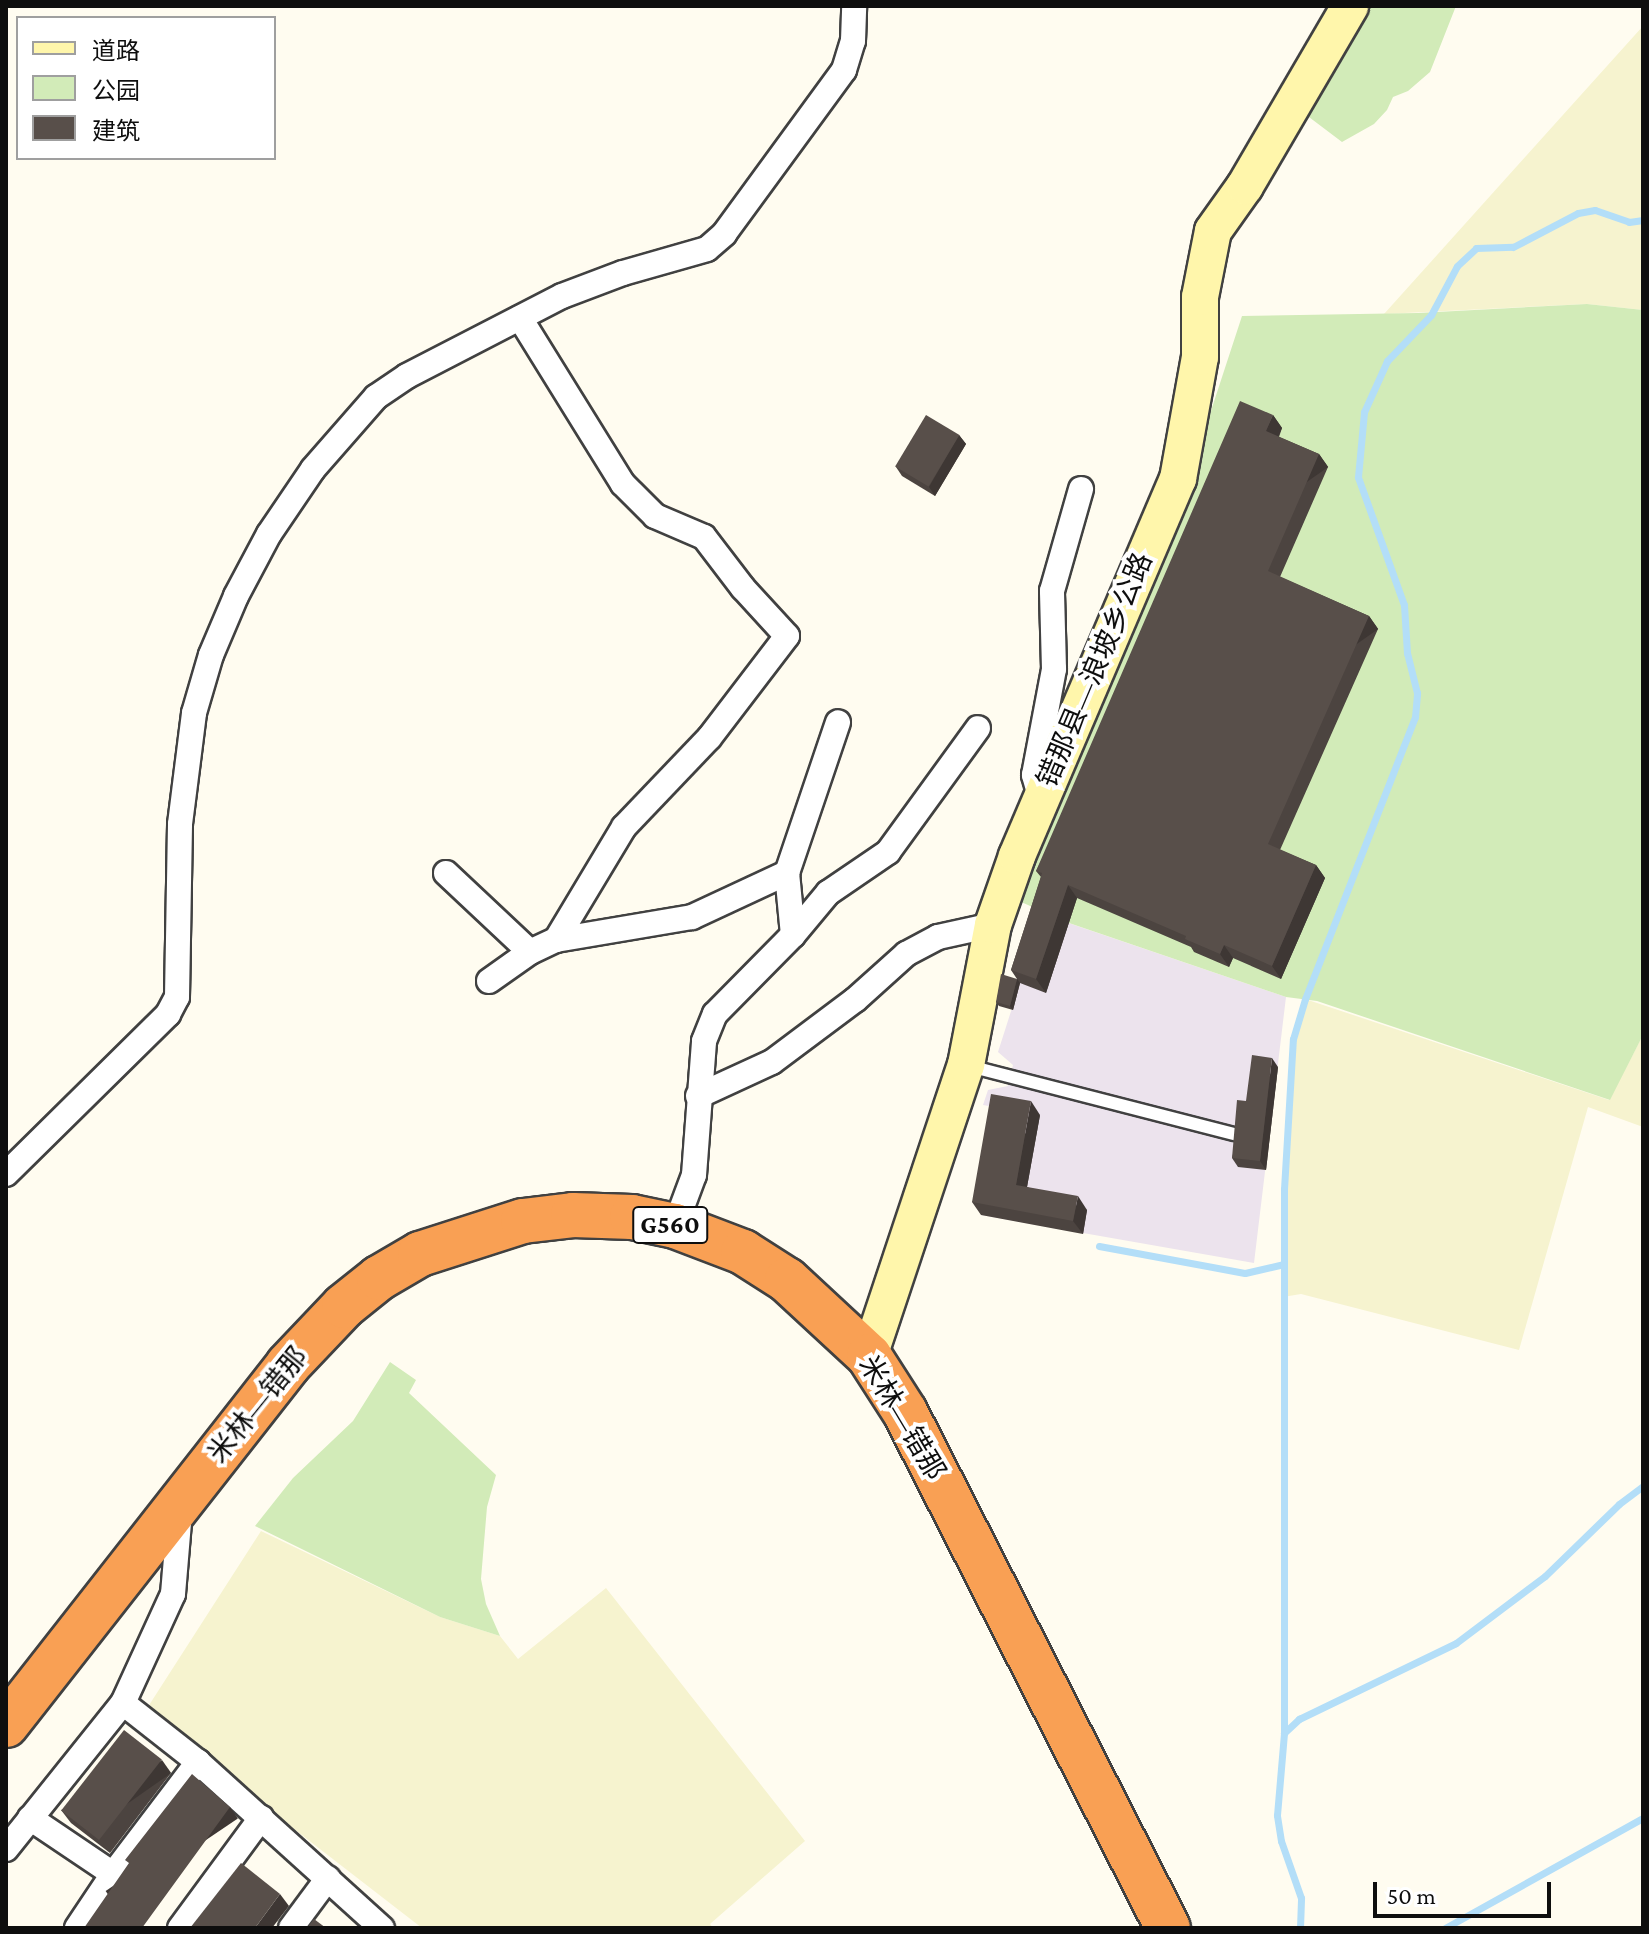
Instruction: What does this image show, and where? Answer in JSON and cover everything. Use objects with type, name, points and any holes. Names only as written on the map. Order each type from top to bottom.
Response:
[{"type":"highway","name":"米林—错那","points":[[6,1725],[288,1365],[344,1306],[379,1278],[406,1262],[461,1239],[523,1221],[573,1215],[632,1217],[675,1226],[743,1252],[787,1280],[869,1356],[905,1412],[1168,1928]]},
{"type":"main road","name":"错那县—浪坡乡公路","points":[[869,1356],[966,1065],[993,925],[1041,798],[1178,479],[1200,357],[1200,297],[1213,231],[1245,186],[1350,6]]},
{"type":"street","points":[[6,1174],[168,1014],[177,997],[180,824],[194,713],[211,655],[236,596],[269,534],[313,469],[376,397],[407,376],[562,296],[623,273],[707,249],[724,234],[844,70],[853,41],[854,6]]},
{"type":"street","points":[[520,318],[623,484],[655,516],[704,537],[743,588],[787,636],[709,738],[624,827],[556,940]]},
{"type":"street","points":[[1041,798],[1034,775],[1054,669],[1052,591],[1081,489]]},
{"type":"street","points":[[793,935],[787,873],[838,722]]},
{"type":"street","points":[[675,1226],[694,1175],[704,1041],[715,1014],[793,935],[828,893],[888,852],[978,728]]},
{"type":"street","points":[[446,873],[530,952]]},
{"type":"street","points":[[489,981],[530,952],[556,940],[692,917],[787,873]]},
{"type":"street","points":[[698,1096],[772,1062],[855,1000],[906,954],[938,937],[993,925]]},
{"type":"street","points":[[6,1849],[123,1703],[173,1594],[180,1502]]},
{"type":"street","points":[[123,1703],[198,1762],[382,1928]]},
{"type":"street","points":[[77,1928],[113,1874],[198,1762]]},
{"type":"street","points":[[30,1818],[113,1874]]},
{"type":"street","points":[[180,1928],[261,1818]]},
{"type":"street","points":[[291,1928],[328,1878]]},
{"type":"lane","points":[[966,1065],[1234,1134]]},
{"type":"shaded area","points":[[1643,26],[1643,310],[1587,304],[1384,314]]},
{"type":"shaded area","points":[[1042,914],[1286,997],[1254,1263],[981,1215],[1000,1108],[983,1105],[988,1090],[1008,1086],[1013,1065],[998,1052]]},
{"type":"shaded area","points":[[1305,999],[1609,1100],[1643,1035],[1643,1127],[1588,1107],[1519,1350],[1301,1294],[1283,1297],[1284,1189],[1293,1039]]},
{"type":"shaded area","points":[[261,1531],[440,1617],[500,1636],[518,1659],[606,1588],[805,1841],[710,1924],[713,1928],[422,1928],[144,1713]]},
{"type":"green space","points":[[1364,6],[1456,6],[1430,72],[1408,91],[1393,97],[1387,110],[1374,124],[1342,142],[1301,111]]},
{"type":"green space","points":[[1587,304],[1643,310],[1643,1035],[1610,1100],[1317,1001],[1286,997],[1069,923],[1012,898],[1187,484],[1242,316],[1418,313]]},
{"type":"green space","points":[[390,1362],[416,1380],[409,1393],[496,1475],[487,1507],[481,1579],[486,1604],[500,1636],[440,1617],[255,1526],[293,1478],[353,1421]]},
{"type":"building","points":[[1240,401],[1273,415],[1266,431],[1319,454],[1268,571],[1369,616],[1268,844],[1316,865],[1272,966],[1224,945],[1220,954],[1068,885],[1036,979],[1011,970],[1042,873],[1036,871]]},
{"type":"building","points":[[926,415],[959,435],[929,487],[895,466]]},
{"type":"building","points":[[1001,974],[1017,979],[1010,1006],[996,1002]]},
{"type":"building","points":[[1252,1055],[1272,1058],[1260,1161],[1232,1158],[1237,1100],[1246,1101]]},
{"type":"building","points":[[991,1094],[1031,1101],[1016,1185],[1078,1196],[1073,1221],[972,1202]]},
{"type":"building","points":[[124,1730],[162,1760],[99,1840],[61,1810]]},
{"type":"building","points":[[192,1774],[230,1807],[142,1928],[84,1928],[129,1863],[125,1860]]},
{"type":"building","points":[[241,1863],[280,1894],[255,1928],[190,1928]]},
{"type":"building","points":[[314,1919],[326,1928],[307,1928]]},
{"type":"waterway","points":[[1284,1733],[1284,1189],[1293,1039],[1305,999],[1415,717],[1417,693],[1407,653],[1404,605],[1358,477],[1364,412],[1387,361],[1431,315],[1457,266],[1476,248],[1513,247],[1578,213],[1595,210],[1629,222],[1643,220]]},
{"type":"waterway","points":[[1099,1246],[1245,1273],[1284,1264]]},
{"type":"waterway","points":[[1300,1928],[1301,1898],[1281,1841],[1277,1815],[1284,1733],[1299,1719],[1456,1643],[1545,1576],[1619,1504],[1643,1486]]},
{"type":"waterway","points":[[1445,1928],[1643,1818]]}]
